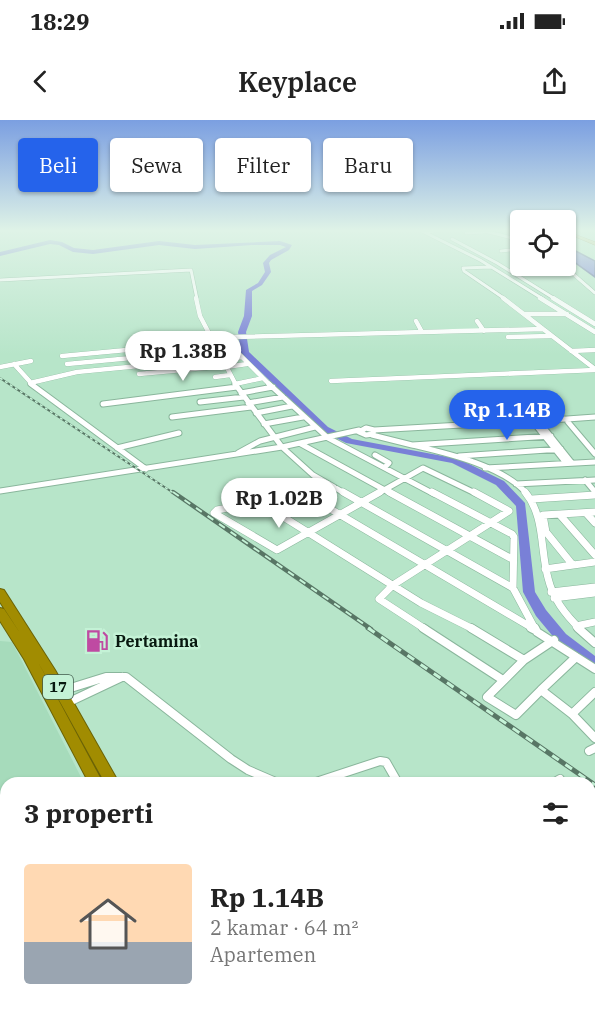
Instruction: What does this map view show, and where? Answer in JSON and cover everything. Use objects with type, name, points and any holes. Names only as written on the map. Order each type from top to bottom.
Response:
[{"type":"highway","name":"17","points":[[0,593],[64,697],[109,777]]},
{"type":"highway","name":"17","points":[[0,612],[29,657],[93,777]]},
{"type":"street","points":[[0,280],[156,272]]},
{"type":"street","points":[[191,272],[200,316],[236,386],[282,447],[325,489]]},
{"type":"street","points":[[465,272],[524,314],[595,370]]},
{"type":"street","points":[[499,272],[595,332]]},
{"type":"street","points":[[510,272],[595,324]]},
{"type":"street","points":[[576,276],[595,293]]},
{"type":"street","points":[[521,285],[530,284]]},
{"type":"street","points":[[556,306],[566,305]]},
{"type":"street","points":[[524,314],[567,314]]},
{"type":"street","points":[[576,319],[585,318]]},
{"type":"street","points":[[416,321],[422,333]]},
{"type":"street","points":[[477,321],[484,331]]},
{"type":"street","points":[[460,323],[467,332]]},
{"type":"street","points":[[329,335],[330,327]]},
{"type":"street","points":[[62,356],[233,337],[543,330]]},
{"type":"street","points":[[508,337],[551,336]]},
{"type":"street","points":[[233,337],[247,364],[315,427],[514,536],[513,588],[537,632]]},
{"type":"street","points":[[145,348],[149,365]]},
{"type":"street","points":[[67,364],[217,350]]},
{"type":"street","points":[[571,351],[595,350]]},
{"type":"street","points":[[30,383],[73,372],[242,357]]},
{"type":"street","points":[[0,367],[31,361]]},
{"type":"street","points":[[14,363],[30,383],[146,469]]},
{"type":"street","points":[[139,375],[247,364]]},
{"type":"street","points":[[332,381],[595,370]]},
{"type":"street","points":[[215,377],[230,375]]},
{"type":"street","points":[[103,404],[236,386],[263,378]]},
{"type":"street","points":[[200,402],[273,387]]},
{"type":"street","points":[[172,417],[250,405],[283,397]]},
{"type":"street","points":[[256,413],[292,406]]},
{"type":"street","points":[[264,424],[303,417]]},
{"type":"street","points":[[0,491],[301,444],[347,433],[595,420]]},
{"type":"street","points":[[501,424],[567,421]]},
{"type":"street","points":[[567,421],[595,454]]},
{"type":"street","points":[[537,423],[569,463]]},
{"type":"street","points":[[236,454],[253,444],[315,427]]},
{"type":"street","points":[[117,448],[179,433]]},
{"type":"street","points":[[373,433],[459,456],[516,484],[532,499],[552,595],[576,626],[595,643]]},
{"type":"street","points":[[412,445],[548,437]]},
{"type":"street","points":[[451,442],[459,456]]},
{"type":"street","points":[[301,444],[512,559]]},
{"type":"street","points":[[459,456],[558,449]]},
{"type":"street","points":[[375,455],[389,463],[385,467]]},
{"type":"street","points":[[485,468],[595,462]]},
{"type":"street","points":[[334,487],[214,512],[274,550],[310,533],[425,468],[508,510],[393,585],[380,600],[502,680]]},
{"type":"street","points":[[313,475],[513,588]]},
{"type":"street","points":[[585,480],[595,493]]},
{"type":"street","points":[[516,484],[595,480]]},
{"type":"street","points":[[240,485],[250,505]]},
{"type":"street","points":[[532,499],[595,493]]},
{"type":"street","points":[[305,494],[554,640],[595,669]]},
{"type":"street","points":[[261,503],[421,603],[455,618],[524,660]]},
{"type":"street","points":[[572,564],[545,530],[543,515],[595,512]]},
{"type":"street","points":[[586,513],[595,523]]},
{"type":"street","points":[[560,515],[595,555]]},
{"type":"street","points":[[545,569],[595,562]]},
{"type":"street","points":[[552,595],[595,587]]},
{"type":"street","points":[[552,595],[595,593]]},
{"type":"street","points":[[576,626],[595,622]]},
{"type":"street","points":[[554,640],[524,660],[487,697],[515,715],[576,657]]},
{"type":"street","points":[[64,697],[124,677]]},
{"type":"street","points":[[64,697],[99,679],[124,677],[231,759],[264,777]]},
{"type":"street","points":[[541,690],[572,714],[595,738]]},
{"type":"street","points":[[572,714],[595,692]]},
{"type":"street","points":[[333,777],[385,761],[394,777]]},
{"type":"shaded area","points":[[0,641],[12,642],[81,777],[0,777]]},
{"type":"waterway","points":[[268,272],[260,284],[249,290],[248,316],[242,332],[245,353],[325,429],[349,441],[455,461],[500,483],[521,505],[529,592],[541,613],[561,637],[595,663]]},
{"type":"railway","points":[[0,378],[175,494]]},
{"type":"railway","points":[[173,492],[371,629]]},
{"type":"railway","points":[[368,628],[583,777]]},
{"type":"place","name":"Pertamina","points":[[97,641]]}]
